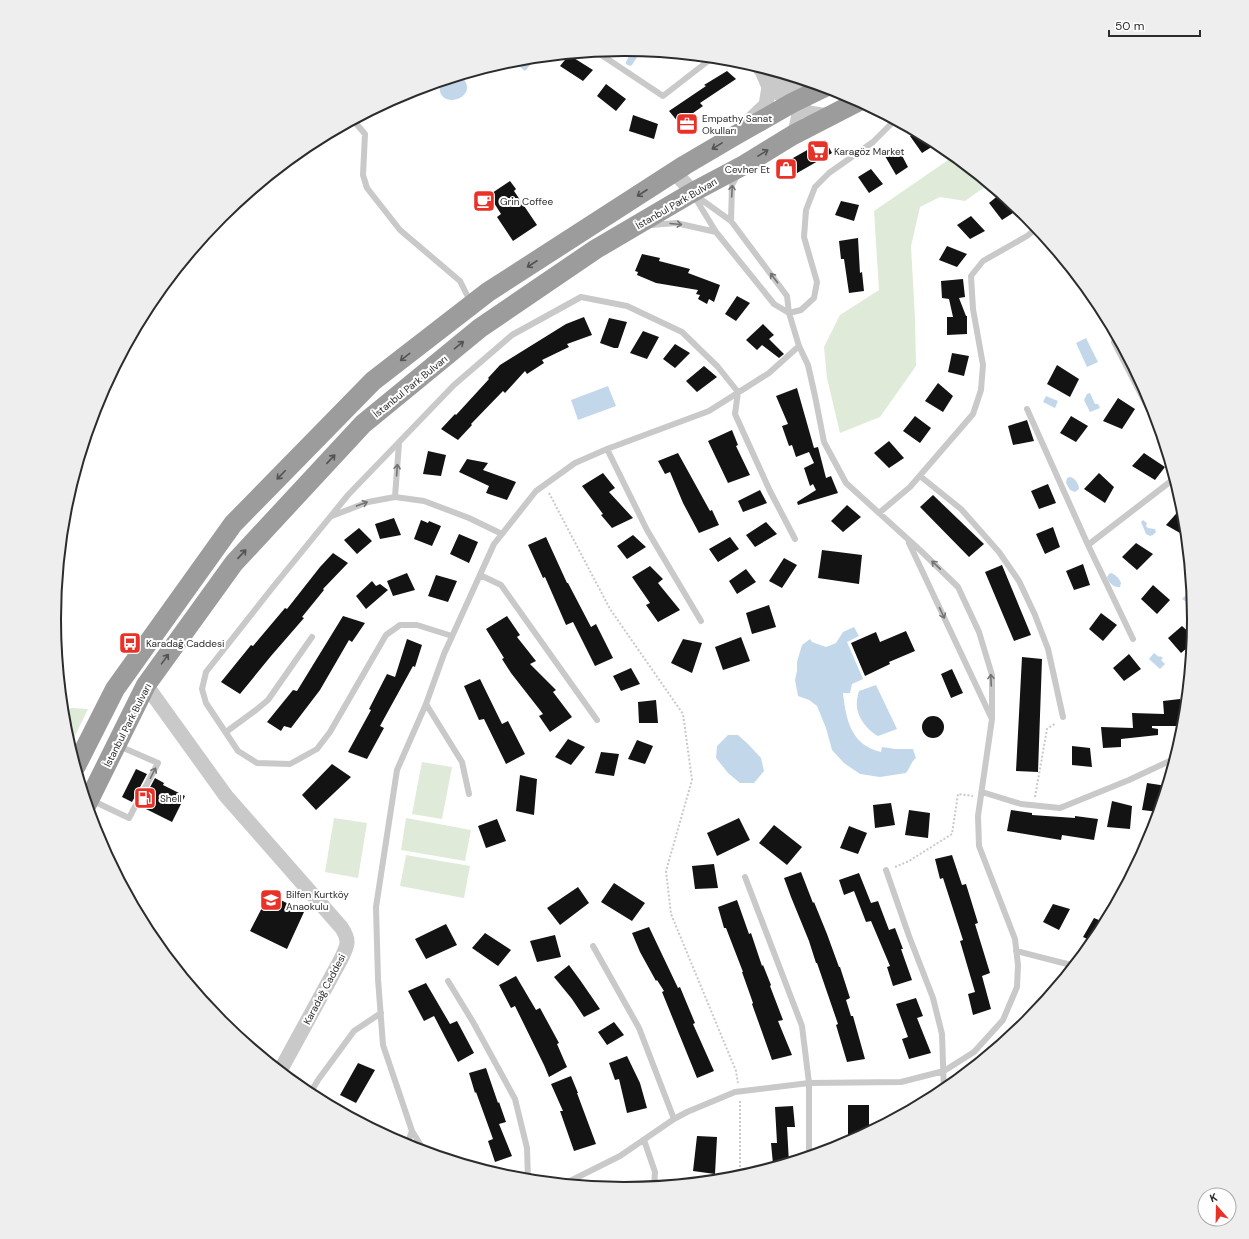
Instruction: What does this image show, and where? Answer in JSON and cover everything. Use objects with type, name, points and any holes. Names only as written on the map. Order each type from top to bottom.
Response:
[{"type":"highway","points":[[79,760],[115,689],[233,524],[373,381],[488,292],[674,172],[793,99],[817,90]]},
{"type":"highway","name":"İstanbul Park Bulvarı","points":[[90,798],[146,685],[234,563],[363,424],[480,328],[596,249],[638,226],[693,192],[744,165],[792,135],[852,104]]},
{"type":"street","points":[[736,135],[766,105],[769,87],[763,73]]},
{"type":"street","points":[[777,77],[793,99],[809,113],[828,116]]},
{"type":"street","points":[[769,87],[793,99],[798,112],[792,135]]},
{"type":"street","points":[[674,172],[693,192]]},
{"type":"street","name":"Karadağ Caddesi","points":[[146,685],[226,796],[341,927],[347,936],[347,943],[340,961],[282,1068]]},
{"type":"lane","points":[[604,57],[663,96],[706,62]]},
{"type":"lane","points":[[693,192],[716,232],[774,304],[789,313],[801,310],[814,298],[817,282],[804,237],[806,210],[815,187],[829,173],[873,142],[892,123]]},
{"type":"lane","points":[[357,124],[365,134],[363,175],[367,188],[400,230],[460,282],[472,304]]},
{"type":"lane","points":[[732,221],[732,185],[744,165]]},
{"type":"lane","points":[[572,1180],[620,1156],[674,1119],[735,1092],[809,1084],[901,1082],[944,1071],[974,1052],[1003,1020],[1017,987],[1018,965],[1015,939],[979,846],[978,816],[992,719],[992,675],[978,632],[958,587],[846,483],[824,442],[808,365],[799,346],[789,313],[787,296],[732,221],[693,192]]},
{"type":"lane","points":[[638,226],[676,223],[716,232]]},
{"type":"lane","points":[[879,513],[910,487],[973,414],[981,390],[983,365],[973,309],[971,276],[983,261],[1033,231]]},
{"type":"lane","points":[[452,636],[417,625],[400,625],[386,635],[330,732],[317,749],[290,764],[257,763],[238,751],[206,703],[202,690],[206,672],[273,587],[348,495],[398,443],[454,385],[512,335],[581,297],[627,306],[682,332],[718,367],[738,392],[735,414],[770,491],[795,538]]},
{"type":"lane","points":[[1114,342],[1139,391]]},
{"type":"lane","points":[[420,1144],[412,1131],[383,1045],[378,979],[376,907],[398,770],[426,704],[444,654],[494,544],[536,491],[575,463],[607,449],[709,411],[769,373],[799,346]]},
{"type":"lane","points":[[1027,409],[1133,639]]},
{"type":"lane","points":[[395,497],[398,443]]},
{"type":"lane","points":[[607,449],[647,530],[701,621]]},
{"type":"lane","points":[[920,476],[961,509],[999,552],[1018,581],[1035,615],[1048,649],[1063,717]]},
{"type":"lane","points":[[1088,544],[1171,481]]},
{"type":"lane","points":[[330,516],[368,502],[395,497],[424,501],[469,518],[502,534]]},
{"type":"lane","points":[[908,539],[992,719]]},
{"type":"lane","points":[[480,575],[501,585],[597,720]]},
{"type":"lane","points":[[226,732],[268,700],[312,637]]},
{"type":"lane","points":[[426,704],[462,762],[469,794]]},
{"type":"lane","points":[[92,804],[129,818],[158,763],[117,744]]},
{"type":"lane","points":[[981,795],[1021,804],[1060,808],[1129,780],[1170,761]]},
{"type":"lane","points":[[886,870],[933,998],[942,1034],[944,1084]]},
{"type":"lane","points":[[745,877],[802,1026],[809,1084],[809,1152]]},
{"type":"lane","points":[[593,946],[638,1028],[674,1119]]},
{"type":"lane","points":[[1016,951],[1070,965]]},
{"type":"lane","points":[[448,981],[473,1022],[515,1099],[527,1148],[528,1174]]},
{"type":"lane","points":[[313,1089],[354,1031],[381,1013]]},
{"type":"lane","points":[[409,1140],[412,1131]]},
{"type":"lane","points":[[644,1140],[655,1172],[654,1182]]},
{"type":"path","points":[[545,484],[610,610],[683,714],[692,780],[666,871],[670,914],[736,1071],[740,1091],[740,1171]]},
{"type":"path","points":[[1034,805],[1047,729],[1063,717]]},
{"type":"path","points":[[886,870],[909,861],[952,834],[958,794],[981,795]]},
{"type":"green space","points":[[950,159],[985,187],[965,201],[940,197],[920,207],[911,246],[916,366],[880,417],[840,433],[827,378],[824,347],[840,315],[879,290],[874,211]]},
{"type":"green space","points":[[71,708],[88,709],[74,738],[72,729],[69,710]]},
{"type":"green space","points":[[422,762],[452,767],[442,819],[412,814]]},
{"type":"green space","points":[[334,818],[367,823],[358,878],[325,872]]},
{"type":"green space","points":[[406,818],[471,830],[465,861],[401,850]]},
{"type":"green space","points":[[406,855],[470,866],[464,898],[400,886]]},
{"type":"water","points":[[629,56],[637,56],[630,66],[626,64]]},
{"type":"water","points":[[531,64],[525,71],[519,66]]},
{"type":"water","points":[[463,80],[466,84],[467,91],[463,96],[457,99],[450,100],[444,98],[440,92],[440,87],[443,86]]},
{"type":"water","points":[[1086,338],[1098,362],[1087,367],[1076,343]]},
{"type":"water","points":[[608,386],[616,406],[578,420],[571,400]]},
{"type":"water","points":[[1090,393],[1095,404],[1098,404],[1100,408],[1090,412],[1084,400],[1087,394]]},
{"type":"water","points":[[1046,396],[1058,401],[1055,408],[1043,402]]},
{"type":"water","points":[[1070,477],[1075,480],[1078,485],[1079,489],[1075,492],[1070,490],[1066,483],[1067,478]]},
{"type":"water","points":[[1143,520],[1147,523],[1146,526],[1148,528],[1155,529],[1156,532],[1153,535],[1150,536],[1146,534],[1141,522]]},
{"type":"water","points":[[1111,573],[1120,580],[1120,587],[1114,586],[1109,581],[1107,577]]},
{"type":"water","points":[[1186,595],[1188,603],[1182,599]]},
{"type":"water","points":[[854,627],[859,636],[847,642],[863,679],[852,684],[850,693],[843,693],[848,722],[857,737],[863,744],[871,749],[881,752],[882,747],[913,749],[916,758],[906,773],[880,777],[860,774],[844,763],[832,750],[826,728],[817,706],[809,700],[798,696],[795,680],[797,662],[802,645],[810,639],[812,642],[826,647],[836,643],[843,632]]},
{"type":"water","points":[[1154,653],[1163,658],[1161,660],[1165,664],[1160,669],[1149,659]]},
{"type":"water","points":[[876,685],[897,729],[878,736],[863,722],[857,706],[859,691]]},
{"type":"water","points":[[728,735],[738,735],[761,758],[764,771],[754,783],[740,783],[728,773],[716,758],[717,746]]},
{"type":"building","points":[[575,58],[593,70],[583,81],[560,66],[565,59]]},
{"type":"building","points":[[727,71],[736,79],[700,103],[703,106],[679,123],[669,111],[706,86],[704,85]]},
{"type":"building","points":[[606,84],[626,99],[616,111],[597,96]]},
{"type":"building","points":[[633,115],[658,124],[654,139],[629,131]]},
{"type":"building","points":[[912,135],[932,147],[922,153],[910,136]]},
{"type":"building","points":[[825,140],[832,153],[785,180],[777,167]]},
{"type":"building","points":[[898,148],[908,167],[896,175],[885,156]]},
{"type":"building","points":[[871,169],[883,184],[869,193],[858,177]]},
{"type":"building","points":[[510,181],[516,189],[514,191],[537,225],[513,241],[497,217],[501,214],[489,195]]},
{"type":"building","points":[[997,197],[1014,212],[1002,220],[989,203]]},
{"type":"building","points":[[841,201],[859,205],[854,221],[835,215]]},
{"type":"building","points":[[971,216],[985,231],[970,239],[957,225]]},
{"type":"building","points":[[858,238],[860,273],[862,272],[864,291],[849,293],[844,259],[841,259],[839,241]]},
{"type":"building","points":[[947,246],[967,254],[957,267],[939,260]]},
{"type":"building","points":[[642,254],[660,258],[659,261],[690,269],[688,273],[720,285],[714,302],[709,299],[707,304],[698,299],[700,295],[696,294],[698,290],[656,283],[637,275],[638,272],[635,271]]},
{"type":"building","points":[[963,279],[965,297],[959,298],[967,316],[967,334],[947,335],[947,317],[953,317],[949,299],[942,298],[941,281]]},
{"type":"building","points":[[737,296],[750,303],[736,321],[725,314]]},
{"type":"building","points":[[584,317],[592,335],[567,344],[569,347],[542,360],[544,363],[527,374],[525,371],[505,393],[503,391],[471,424],[472,425],[458,440],[441,429],[455,414],[456,415],[500,365],[566,324]]},
{"type":"building","points":[[609,318],[627,322],[618,348],[600,343]]},
{"type":"building","points":[[763,324],[774,335],[769,339],[784,354],[779,358],[762,345],[757,350],[746,340]]},
{"type":"building","points":[[643,331],[659,337],[647,359],[630,353]]},
{"type":"building","points":[[675,344],[690,353],[675,368],[663,359]]},
{"type":"building","points":[[952,353],[969,356],[964,376],[948,372]]},
{"type":"building","points":[[1057,365],[1079,379],[1070,397],[1047,384]]},
{"type":"building","points":[[704,366],[717,377],[697,392],[686,381]]},
{"type":"building","points":[[938,383],[953,396],[943,412],[925,401]]},
{"type":"building","points":[[797,388],[814,448],[818,447],[826,478],[831,476],[838,493],[798,505],[797,502],[816,490],[813,484],[810,486],[804,468],[814,463],[809,452],[796,457],[792,445],[789,446],[782,426],[788,424],[776,396]]},
{"type":"building","points":[[1118,398],[1135,409],[1122,429],[1103,421]]},
{"type":"building","points":[[915,416],[931,428],[920,443],[903,431]]},
{"type":"building","points":[[1071,416],[1088,426],[1076,442],[1060,433]]},
{"type":"building","points":[[1027,420],[1034,441],[1013,445],[1008,426]]},
{"type":"building","points":[[732,430],[738,445],[736,446],[750,475],[728,483],[708,441]]},
{"type":"building","points":[[889,441],[904,458],[889,468],[874,453]]},
{"type":"building","points":[[428,451],[446,455],[441,476],[423,474]]},
{"type":"building","points":[[678,453],[710,511],[712,510],[719,525],[699,533],[683,503],[670,472],[665,474],[658,461]]},
{"type":"building","points":[[1144,453],[1165,467],[1155,480],[1132,466]]},
{"type":"building","points":[[467,459],[488,463],[483,470],[516,482],[507,500],[486,493],[489,486],[459,472]]},
{"type":"building","points":[[603,473],[615,488],[609,492],[633,518],[612,528],[601,515],[603,514],[582,486]]},
{"type":"building","points":[[1099,473],[1114,487],[1105,503],[1084,489]]},
{"type":"building","points":[[1048,484],[1056,503],[1039,509],[1031,491]]},
{"type":"building","points":[[760,490],[767,503],[743,512],[738,501]]},
{"type":"building","points":[[933,495],[984,544],[969,557],[920,507]]},
{"type":"building","points":[[847,505],[861,517],[843,532],[831,521]]},
{"type":"building","points":[[1177,512],[1181,534],[1166,525]]},
{"type":"building","points":[[394,518],[401,535],[380,539],[375,524]]},
{"type":"building","points":[[421,520],[428,523],[429,521],[441,526],[432,546],[414,539]]},
{"type":"building","points":[[766,522],[777,534],[755,547],[746,535]]},
{"type":"building","points":[[1053,527],[1060,547],[1045,554],[1036,534]]},
{"type":"building","points":[[359,528],[372,541],[357,554],[344,540]]},
{"type":"building","points":[[459,534],[478,542],[469,563],[450,554]]},
{"type":"building","points":[[633,535],[646,547],[627,559],[617,546]]},
{"type":"building","points":[[546,537],[567,583],[591,627],[596,624],[613,658],[595,666],[573,622],[566,625],[545,577],[543,578],[528,545]]},
{"type":"building","points":[[730,537],[739,549],[718,562],[709,549]]},
{"type":"building","points":[[1136,543],[1153,554],[1137,570],[1122,557]]},
{"type":"building","points":[[822,550],[862,555],[859,584],[818,578]]},
{"type":"building","points":[[333,553],[348,563],[323,589],[324,590],[302,617],[304,618],[240,694],[221,682],[251,645],[253,646],[285,608],[287,609]]},
{"type":"building","points":[[784,558],[797,565],[782,588],[769,581]]},
{"type":"building","points":[[1083,564],[1090,585],[1074,590],[1066,571]]},
{"type":"building","points":[[1002,565],[1031,635],[1014,641],[985,572]]},
{"type":"building","points":[[650,566],[663,579],[658,583],[680,610],[658,622],[646,605],[650,603],[632,577]]},
{"type":"building","points":[[746,569],[756,582],[737,594],[729,581]]},
{"type":"building","points":[[407,573],[415,590],[393,596],[387,581]]},
{"type":"building","points":[[436,575],[457,581],[448,602],[428,596]]},
{"type":"building","points":[[372,581],[376,586],[380,584],[388,590],[366,609],[356,596]]},
{"type":"building","points":[[1153,585],[1170,600],[1157,614],[1141,599]]},
{"type":"building","points":[[769,605],[776,627],[752,634],[746,613]]},
{"type":"building","points":[[1101,613],[1117,625],[1103,641],[1089,629]]},
{"type":"building","points":[[343,616],[365,623],[352,642],[349,640],[320,690],[291,728],[284,726],[281,731],[267,722],[293,690],[297,691]]},
{"type":"building","points":[[507,616],[520,635],[517,637],[536,661],[530,664],[556,690],[553,692],[572,717],[550,732],[539,716],[543,714],[511,673],[502,659],[504,658],[486,629]]},
{"type":"building","points":[[1182,626],[1188,631],[1187,648],[1181,653],[1168,638]]},
{"type":"building","points":[[906,631],[915,651],[889,662],[890,664],[865,676],[851,643],[876,632],[880,642]]},
{"type":"building","points":[[741,637],[750,661],[723,670],[715,647]]},
{"type":"building","points":[[407,639],[422,645],[415,667],[413,666],[380,726],[384,728],[367,759],[348,752],[371,710],[369,709],[387,674],[395,677]]},
{"type":"building","points":[[683,639],[702,643],[692,673],[671,663]]},
{"type":"building","points":[[1129,654],[1141,669],[1124,681],[1113,668]]},
{"type":"building","points":[[1022,657],[1042,659],[1038,772],[1016,771]]},
{"type":"building","points":[[631,668],[640,684],[621,691],[613,676]]},
{"type":"building","points":[[952,669],[963,693],[951,698],[941,674]]},
{"type":"building","points":[[480,679],[502,724],[508,721],[525,754],[506,764],[484,719],[479,720],[464,686]]},
{"type":"building","points":[[1180,699],[1178,726],[1152,726],[1152,728],[1158,729],[1158,735],[1121,739],[1121,747],[1103,748],[1101,727],[1133,728],[1132,713],[1164,714],[1163,701]]},
{"type":"building","points":[[656,700],[658,723],[639,723],[638,702]]},
{"type":"building","points":[[933,716],[941,719],[944,727],[941,735],[933,738],[925,735],[922,727],[925,719]]},
{"type":"building","points":[[568,739],[585,747],[571,765],[555,757]]},
{"type":"building","points":[[637,740],[653,746],[645,764],[628,759]]},
{"type":"building","points":[[1072,746],[1090,748],[1092,767],[1072,765]]},
{"type":"building","points":[[601,752],[619,754],[614,776],[595,773]]},
{"type":"building","points":[[332,764],[351,777],[316,810],[302,795]]},
{"type":"building","points":[[136,769],[147,774],[132,802],[122,797]]},
{"type":"building","points":[[520,775],[537,779],[534,815],[516,811]]},
{"type":"building","points":[[155,778],[164,783],[163,785],[185,796],[172,822],[140,806]]},
{"type":"building","points":[[1147,783],[1163,785],[1154,811],[1142,810]]},
{"type":"building","points":[[1112,801],[1132,806],[1130,829],[1107,827]]},
{"type":"building","points":[[891,803],[895,825],[875,828],[873,805]]},
{"type":"building","points":[[909,810],[930,813],[928,838],[905,835]]},
{"type":"building","points":[[1011,810],[1032,813],[1032,815],[1075,818],[1075,816],[1098,819],[1094,840],[1062,835],[1061,840],[1007,831]]},
{"type":"building","points":[[739,818],[750,840],[717,856],[707,833]]},
{"type":"building","points":[[497,819],[506,841],[486,848],[478,826]]},
{"type":"building","points":[[774,825],[802,847],[787,865],[759,843]]},
{"type":"building","points":[[849,826],[867,833],[858,854],[840,848]]},
{"type":"building","points":[[952,855],[962,885],[966,884],[978,923],[975,924],[990,973],[982,976],[991,1009],[973,1015],[968,994],[975,992],[960,941],[963,940],[943,878],[940,879],[935,859]]},
{"type":"building","points":[[714,864],[718,888],[695,889],[692,866]]},
{"type":"building","points":[[801,872],[840,967],[850,998],[846,1000],[851,1016],[853,1016],[865,1059],[847,1062],[836,1025],[838,1024],[809,941],[784,878]]},
{"type":"building","points":[[859,873],[871,903],[878,901],[889,930],[895,928],[912,980],[893,986],[887,967],[890,966],[871,921],[866,922],[854,891],[844,895],[839,880]]},
{"type":"building","points":[[614,883],[645,903],[632,921],[601,902]]},
{"type":"building","points":[[578,887],[589,903],[560,925],[547,908]]},
{"type":"building","points":[[269,894],[304,912],[287,949],[250,931]]},
{"type":"building","points":[[737,900],[749,934],[751,933],[762,966],[763,965],[771,985],[770,986],[783,1020],[778,1021],[792,1055],[772,1060],[752,1004],[753,1003],[743,972],[726,928],[724,928],[718,907]]},
{"type":"building","points":[[1053,904],[1070,909],[1059,930],[1043,922]]},
{"type":"building","points":[[1094,918],[1101,921],[1088,939],[1083,937]]},
{"type":"building","points":[[446,924],[457,945],[426,959],[415,939]]},
{"type":"building","points":[[649,927],[678,988],[680,987],[695,1023],[693,1024],[714,1071],[697,1078],[662,992],[664,991],[657,980],[656,981],[640,952],[632,933]]},
{"type":"building","points":[[485,933],[511,950],[498,966],[472,948]]},
{"type":"building","points":[[555,935],[561,957],[537,962],[530,941]]},
{"type":"building","points":[[569,965],[600,1009],[584,1017],[554,977]]},
{"type":"building","points":[[516,976],[536,1010],[540,1008],[559,1043],[557,1044],[567,1067],[549,1077],[515,1006],[511,1008],[499,985]]},
{"type":"building","points":[[426,983],[450,1024],[457,1021],[474,1053],[458,1062],[434,1016],[424,1021],[408,991]]},
{"type":"building","points":[[916,998],[923,1016],[917,1018],[931,1053],[909,1059],[902,1039],[908,1037],[896,1004]]},
{"type":"building","points":[[614,1022],[624,1035],[607,1045],[598,1032]]},
{"type":"building","points":[[627,1056],[640,1083],[647,1108],[627,1113],[619,1079],[615,1080],[609,1063]]},
{"type":"building","points":[[358,1063],[375,1070],[356,1103],[340,1095]]},
{"type":"building","points":[[486,1068],[506,1122],[499,1124],[512,1156],[495,1162],[488,1141],[493,1139],[469,1073]]},
{"type":"building","points":[[571,1076],[596,1144],[574,1151],[560,1111],[563,1111],[551,1084]]},
{"type":"building","points":[[848,1105],[869,1105],[869,1127],[848,1136]]},
{"type":"building","points":[[793,1106],[795,1127],[787,1127],[789,1158],[773,1163],[771,1143],[777,1143],[775,1107]]},
{"type":"building","points":[[697,1136],[717,1137],[715,1174],[693,1171]]},
{"type":"place","name":"Empathy Sanat Okulları","points":[[687,124]]},
{"type":"place","name":"Karagöz Market","points":[[818,151]]},
{"type":"place","name":"Cevher Et","points":[[786,169]]},
{"type":"place","name":"Grin Coffee","points":[[484,201]]},
{"type":"place","name":"Karadağ Caddesi","points":[[130,643]]},
{"type":"place","name":"Shell","points":[[145,798]]},
{"type":"place","name":"Bilfen Kurtköy Anaokulu","points":[[271,900]]}]
